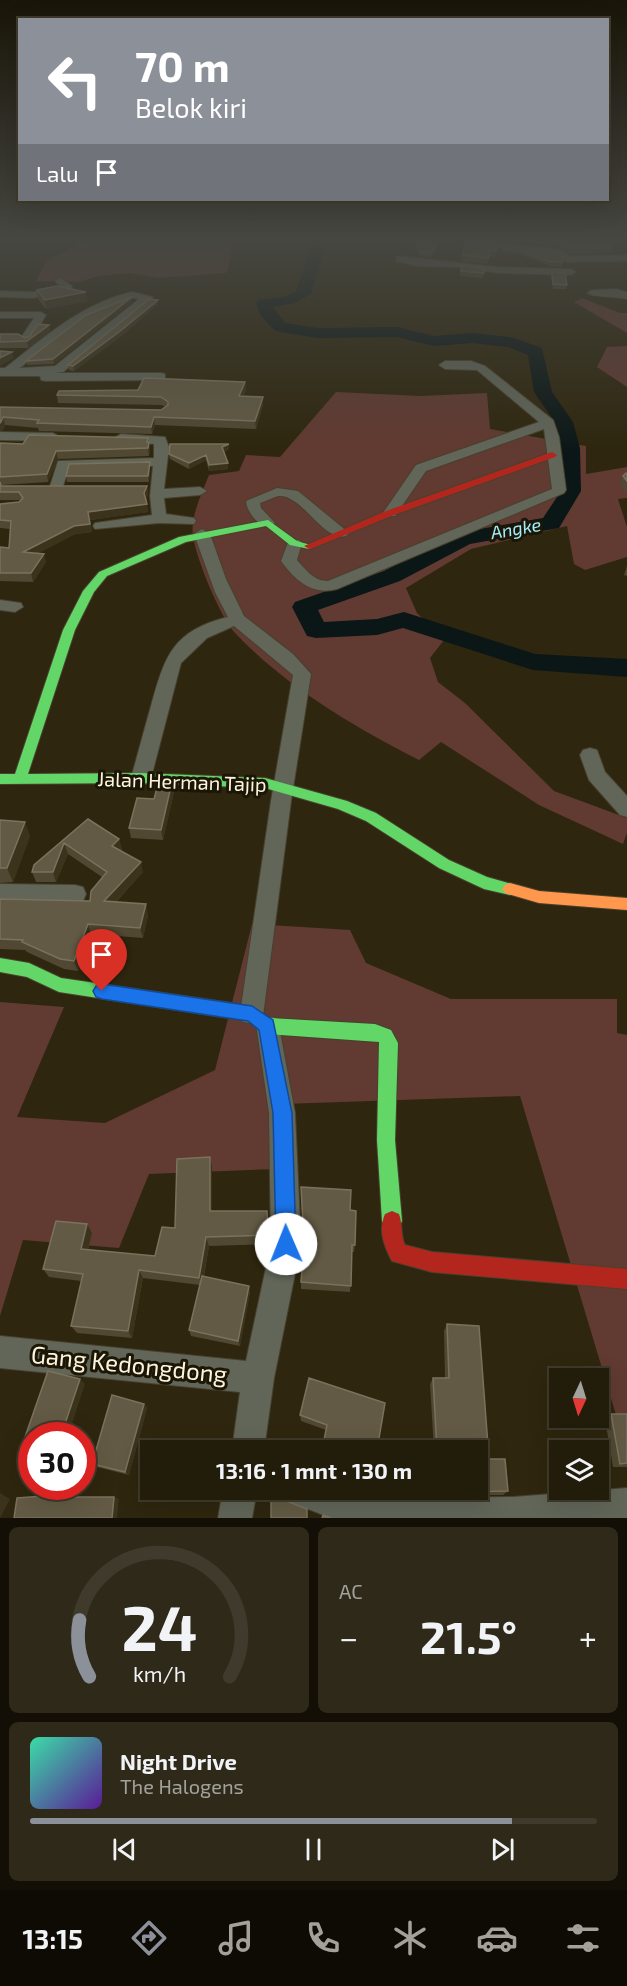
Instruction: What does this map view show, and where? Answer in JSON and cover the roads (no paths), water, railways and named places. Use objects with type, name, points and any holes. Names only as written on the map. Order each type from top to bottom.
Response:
[{"type":"street","points":[[0,315],[41,315],[26,339]]},
{"type":"street","points":[[89,327],[59,369],[3,374],[33,353],[89,327]]},
{"type":"street","points":[[11,353],[33,353]]},
{"type":"street","points":[[294,543],[289,561],[309,582],[320,587],[331,586],[556,494],[559,490],[552,455],[552,432],[548,423],[482,368],[445,365]]},
{"type":"street","points":[[3,374],[161,377]]},
{"type":"street","points":[[31,436],[41,419]]},
{"type":"street","points":[[390,513],[421,468],[431,462],[548,423]]},
{"type":"street","points":[[0,435],[65,438]]},
{"type":"street","points":[[105,438],[160,440],[162,447],[154,490],[160,518]]},
{"type":"street","points":[[341,533],[293,494],[286,492],[253,501],[254,509],[268,523],[294,543],[309,546],[341,533],[390,513],[552,455]]},
{"type":"street","points":[[56,489],[63,464],[160,462]]},
{"type":"street","points":[[406,489],[426,500]]},
{"type":"street","points":[[154,490],[200,491]]},
{"type":"street","points":[[100,526],[160,518],[189,521]]},
{"type":"street","points":[[20,778],[69,630],[93,586],[103,574],[183,539],[268,523]]},
{"type":"street","points":[[202,534],[209,558],[238,620],[270,643],[302,674],[294,707],[284,787],[260,1020],[282,1113],[286,1244],[258,1378],[249,1440]]},
{"type":"street","points":[[141,778],[172,662],[178,651],[221,623],[238,620]]},
{"type":"street","points":[[590,755],[596,775],[627,809]]},
{"type":"street","name":"Jalan Herman Tajip","points":[[0,779],[141,778],[265,783],[284,787],[371,817],[444,864],[484,883],[539,897],[627,904]]},
{"type":"street","points":[[0,893],[75,894]]},
{"type":"street","points":[[0,965],[29,970],[59,985],[260,1020],[375,1032],[385,1036],[389,1043],[386,1140],[393,1243],[399,1254],[411,1259],[432,1262],[627,1279]]},
{"type":"street","name":"Gang Kedongdong","points":[[0,1352],[258,1378]]},
{"type":"street","points":[[235,1518],[238,1500]]},
{"type":"street","points":[[330,1500],[358,1510],[390,1515],[434,1516],[513,1514],[627,1505]]},
{"type":"waterway","name":"Angke","points":[[266,309],[280,327],[318,333],[397,332],[434,341],[472,338],[511,342],[536,352],[543,392],[564,422],[570,448],[571,491],[551,523],[464,538],[392,576],[304,607],[316,630],[377,627],[404,620],[533,662],[627,668]]}]
